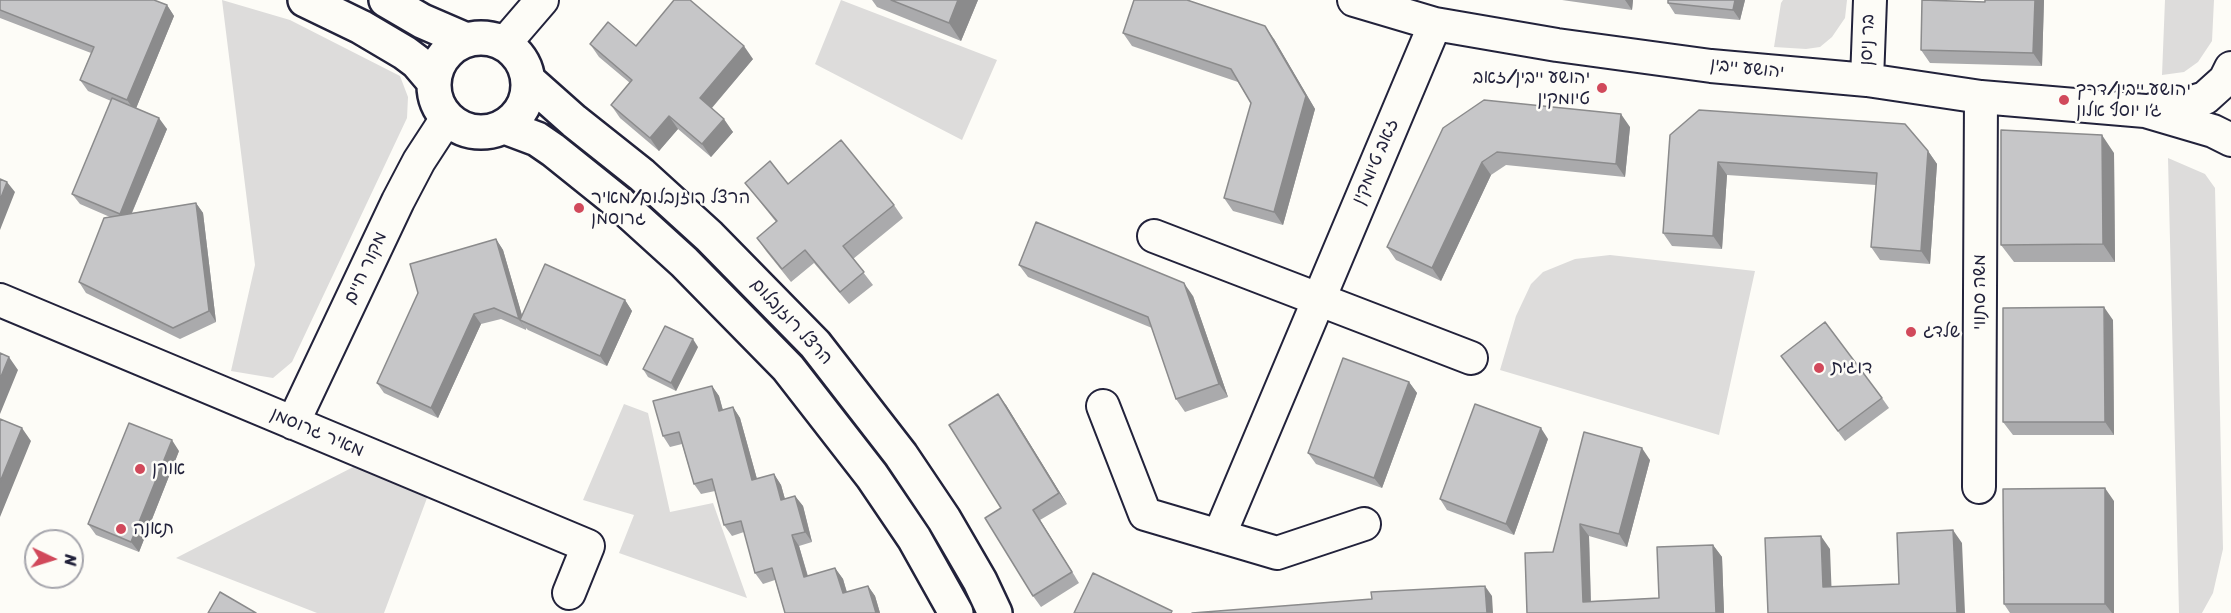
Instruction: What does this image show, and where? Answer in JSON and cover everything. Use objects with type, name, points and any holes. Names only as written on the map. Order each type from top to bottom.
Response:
[{"type":"street","points":[[305,0],[362,27],[405,53],[417,62],[434,82]]},
{"type":"street","points":[[386,0],[422,21],[466,40]]},
{"type":"street","points":[[505,43],[542,0]]},
{"type":"street","name":"יהושע ייבין","points":[[1354,0],[1434,24],[1557,45],[1688,63],[1867,80],[1981,97],[2145,111],[2213,131],[2231,140]]},
{"type":"street","name":"בר ניסן","points":[[1867,80],[1870,0]]},
{"type":"street","name":"זאב טיומקין","points":[[1219,536],[1434,24]]},
{"type":"street","points":[[492,39],[505,43],[521,59],[529,81],[528,95],[515,119],[505,127],[490,133],[475,133],[459,128],[439,108],[435,95],[434,82],[437,68],[454,46],[466,40],[492,39]]},
{"type":"street","name":"יהושע ייבין","points":[[2145,111],[2205,98],[2225,80],[2231,68]]},
{"type":"street","name":"הרצל רוזנבלום","points":[[529,81],[642,175],[709,236],[815,344],[901,455],[944,519],[980,581],[995,613]]},
{"type":"street","name":"משה סתווי","points":[[1979,487],[1981,97]]},
{"type":"street","name":"מקור חיים","points":[[293,423],[398,201],[419,161],[447,118]]},
{"type":"street","name":"הרצל רוזנבלום","points":[[505,127],[537,140],[553,150],[619,203],[684,262],[788,368],[878,485],[914,538],[956,613]]},
{"type":"street","points":[[1154,236],[1471,358]]},
{"type":"street","name":"מאיר גרוסמן","points":[[0,300],[588,546],[569,593]]},
{"type":"street","points":[[1103,406],[1145,514],[1277,554],[1364,524]]},
{"type":"shaded area","points":[[222,0],[290,20],[400,76],[408,97],[407,118],[292,362],[273,378],[231,371],[255,265]]},
{"type":"shaded area","points":[[841,0],[997,60],[962,140],[815,64]]},
{"type":"shaded area","points":[[1783,0],[1847,0],[1845,18],[1832,37],[1820,47],[1806,49],[1774,47]]},
{"type":"shaded area","points":[[2165,0],[2214,0],[2212,41],[2198,62],[2184,72],[2162,75]]},
{"type":"shaded area","points":[[2168,158],[2205,174],[2215,188],[2223,549],[2213,593],[2202,613],[2179,613]]},
{"type":"shaded area","points":[[1610,255],[1755,271],[1719,435],[1500,370],[1516,316],[1531,284],[1543,272],[1575,259]]},
{"type":"shaded area","points":[[624,404],[648,413],[670,512],[713,503],[747,598],[619,553],[634,515],[583,500]]},
{"type":"shaded area","points":[[361,463],[430,490],[384,613],[317,613],[176,558]]},
{"type":"building","points":[[0,0],[154,0],[167,5],[127,100],[80,80],[94,47],[0,10]]},
{"type":"building","points":[[674,0],[690,0],[744,46],[700,98],[724,119],[702,144],[669,116],[650,138],[611,105],[632,80],[590,44],[608,22],[636,46]]},
{"type":"building","points":[[891,0],[958,0],[949,23]]},
{"type":"building","points":[[1134,0],[1187,0],[1265,26],[1306,96],[1274,212],[1224,198],[1251,103],[1231,69],[1123,33]]},
{"type":"building","points":[[1668,0],[1735,0],[1733,10],[1668,3]]},
{"type":"building","points":[[1922,0],[1985,2],[1985,0],[2035,0],[2033,53],[1921,50]]},
{"type":"building","points":[[112,98],[159,118],[120,214],[72,194]]},
{"type":"building","points":[[1484,100],[1621,114],[1616,164],[1497,152],[1482,162],[1432,268],[1387,247],[1443,128]]},
{"type":"building","points":[[1699,110],[1905,124],[1928,151],[1921,251],[1871,247],[1877,173],[1718,162],[1713,236],[1663,233],[1670,135]]},
{"type":"building","points":[[2001,130],[2102,135],[2103,244],[2001,245]]},
{"type":"building","points":[[841,140],[894,205],[843,246],[864,272],[840,292],[805,250],[782,269],[757,238],[777,221],[745,183],[770,161],[788,184]]},
{"type":"building","points":[[0,179],[7,182],[0,200]]},
{"type":"building","points":[[196,203],[209,311],[173,328],[79,282],[104,218]]},
{"type":"building","points":[[1036,222],[1184,283],[1219,384],[1176,399],[1148,317],[1019,265]]},
{"type":"building","points":[[496,239],[519,319],[494,308],[474,314],[431,408],[377,383],[418,293],[410,264]]},
{"type":"building","points":[[545,264],[625,300],[600,356],[520,320]]},
{"type":"building","points":[[2104,307],[2105,422],[2003,422],[2003,308]]},
{"type":"building","points":[[1825,322],[1882,398],[1838,431],[1781,356]]},
{"type":"building","points":[[665,326],[693,339],[671,383],[643,369]]},
{"type":"building","points":[[0,353],[9,357],[0,379]]},
{"type":"building","points":[[1343,358],[1409,382],[1374,478],[1308,453]]},
{"type":"building","points":[[712,386],[719,411],[733,407],[752,480],[774,474],[781,500],[795,496],[805,532],[792,535],[804,577],[835,568],[843,593],[868,586],[876,613],[785,613],[772,568],[755,573],[741,521],[724,525],[712,479],[694,484],[679,432],[663,436],[653,401]]},
{"type":"building","points":[[998,394],[1059,493],[1033,510],[1072,572],[1033,596],[985,518],[1001,508],[949,425]]},
{"type":"building","points":[[1475,404],[1541,428],[1506,524],[1440,499]]},
{"type":"building","points":[[0,419],[22,428],[0,482]]},
{"type":"building","points":[[129,423],[172,440],[131,542],[88,524]]},
{"type":"building","points":[[1584,432],[1642,448],[1619,534],[1580,524],[1583,602],[1659,598],[1657,547],[1713,545],[1716,613],[1527,613],[1525,553],[1553,552]]},
{"type":"building","points":[[2105,488],[2105,604],[2004,604],[2003,489]]},
{"type":"building","points":[[1953,530],[1957,613],[1768,613],[1765,538],[1821,536],[1823,587],[1899,584],[1897,533]]},
{"type":"building","points":[[1093,573],[1172,611],[1171,613],[1074,613]]},
{"type":"building","points":[[1485,586],[1487,613],[1192,613],[1372,599],[1371,592]]},
{"type":"building","points":[[220,592],[256,613],[208,613]]},
{"type":"place","name":"יהושע ייבין/זאב טיומקין","points":[[1602,88]]},
{"type":"place","name":"יהושע ייבין/דרך ג׳ו יוסף אלון","points":[[2064,100]]},
{"type":"place","name":"הרצל רוזנבלום/מאיר גרוסמן","points":[[579,208]]},
{"type":"place","name":"שלדג","points":[[1911,332]]},
{"type":"place","name":"דוגית","points":[[1819,368]]},
{"type":"place","name":"אורן","points":[[140,469]]},
{"type":"place","name":"תאנה","points":[[121,529]]}]
